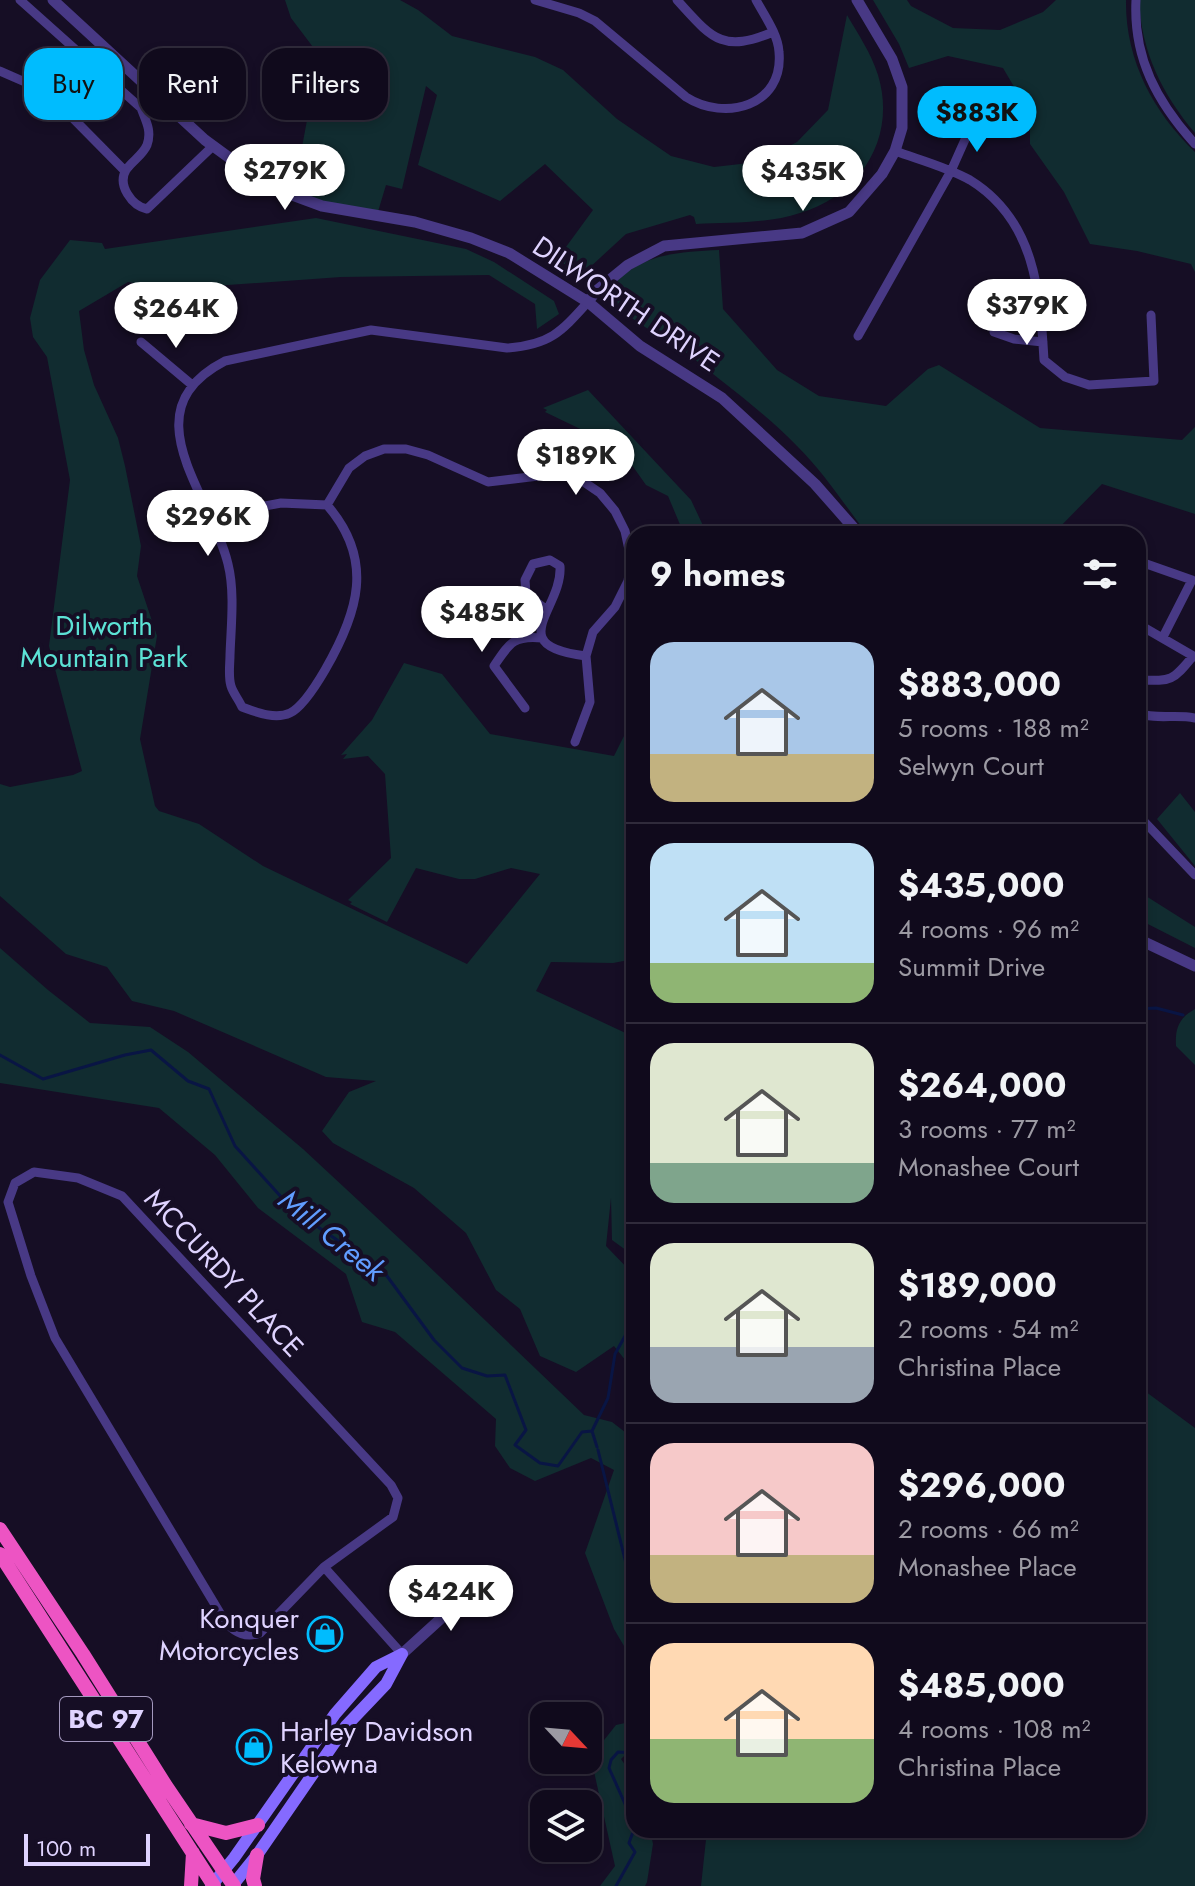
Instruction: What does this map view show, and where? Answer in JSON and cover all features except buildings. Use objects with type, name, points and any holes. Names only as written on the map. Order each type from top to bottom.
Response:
[{"type":"highway","name":"BC 97","points":[[0,1529],[233,1886]]},
{"type":"highway","name":"BC 97","points":[[0,1554],[212,1885]]},
{"type":"highway","points":[[191,1824],[226,1833],[258,1825]]},
{"type":"highway","points":[[191,1886],[193,1853]]},
{"type":"highway","points":[[255,1886],[253,1879],[257,1855]]},
{"type":"main road","points":[[212,1885],[335,1714],[376,1667],[402,1654]]},
{"type":"main road","points":[[233,1886],[346,1726],[386,1684],[402,1654]]},
{"type":"street","points":[[20,0],[141,108],[150,129],[146,146],[125,171],[124,180],[129,197],[138,207],[147,209],[213,146]]},
{"type":"street","name":"DILWORTH DRIVE","points":[[53,0],[213,146],[268,186],[322,206],[415,222],[471,238],[509,253],[588,302],[640,346],[722,398],[815,484],[852,526]]},
{"type":"street","points":[[535,0],[595,21],[686,97],[700,106],[716,110],[754,104],[770,87],[778,68],[779,49],[756,0]]},
{"type":"street","points":[[677,0],[709,34],[724,41],[739,44],[773,32]]},
{"type":"street","points":[[211,520],[281,503],[327,505],[338,519],[357,566],[353,615],[313,689],[290,713],[266,716],[242,707],[230,684],[228,564],[179,442],[180,408],[191,384],[204,372],[225,361],[371,330],[507,348],[528,347],[549,341],[562,331],[595,292],[628,265],[664,246],[802,233],[849,212],[882,174],[895,151],[902,128],[902,87],[892,59],[857,0]]},
{"type":"street","points":[[1136,0],[1137,40],[1145,66],[1170,113],[1195,144]]},
{"type":"street","points":[[0,71],[41,89],[53,98],[125,171]]},
{"type":"street","points":[[858,336],[951,171],[972,124]]},
{"type":"street","points":[[895,151],[951,171],[993,197],[1024,241],[1035,269],[1044,360],[1065,377],[1089,385],[1154,381],[1151,315]]},
{"type":"street","points":[[994,332],[1014,339],[1043,342]]},
{"type":"street","points":[[141,342],[191,384]]},
{"type":"street","points":[[327,505],[349,468],[365,456],[384,449],[406,449],[428,455],[488,482],[563,473],[578,478],[600,493],[615,511],[626,536]]},
{"type":"street","points":[[542,638],[539,626],[547,610],[561,580],[560,566],[550,560],[533,564],[525,580],[526,594],[547,610]]},
{"type":"street","points":[[1146,564],[1194,581],[1163,637]]},
{"type":"street","points":[[575,742],[590,702],[586,656],[593,632],[615,607],[626,585]]},
{"type":"street","points":[[1146,628],[1194,656],[1167,681],[1146,680]]},
{"type":"street","points":[[525,708],[494,666],[509,645],[522,636],[542,638],[569,654],[586,656]]},
{"type":"street","points":[[1146,716],[1195,718]]},
{"type":"street","points":[[1146,823],[1195,875]]},
{"type":"street","points":[[1146,943],[1195,966]]},
{"type":"street","name":"MCCURDY PLACE","points":[[34,1172],[78,1178],[122,1196],[391,1485],[398,1498],[393,1517],[324,1567],[260,1633],[251,1636],[241,1634],[226,1623],[55,1338],[31,1276],[8,1202],[15,1183],[34,1172]]},
{"type":"street","points":[[324,1567],[402,1654],[469,1593],[489,1586]]},
{"type":"green space","points":[[285,0],[400,0],[452,36],[535,57],[563,70],[617,119],[671,156],[714,167],[758,162],[797,142],[828,110],[847,15],[878,75],[883,98],[878,141],[856,178],[841,193],[822,204],[787,217],[748,222],[696,224],[690,215],[626,234],[588,269],[555,262],[593,210],[545,164],[500,201],[418,165],[437,95],[426,86],[402,189],[386,185],[377,215],[293,196],[307,120],[388,120],[388,48],[314,48],[291,18]]},
{"type":"green space","points":[[873,0],[907,0],[911,6],[953,28],[1000,30],[1043,12],[1056,0],[1126,0],[1130,43],[1144,83],[1166,120],[1195,152],[1195,272],[1191,264],[1090,244],[1064,192],[1030,144],[1030,114],[1003,68],[948,56],[909,68]]},
{"type":"green space","points":[[1139,0],[1195,0],[1195,133],[1155,71],[1144,37]]},
{"type":"green space","name":"Dilworth Mountain Park","points":[[316,218],[466,249],[494,262],[554,301],[559,314],[537,329],[535,304],[489,275],[341,277],[171,289],[128,282],[79,311],[84,350],[94,385],[118,438],[125,466],[141,546],[137,576],[157,636],[140,739],[155,806],[159,811],[199,824],[263,866],[467,964],[540,874],[511,868],[475,879],[459,879],[416,868],[387,922],[350,904],[352,902],[348,900],[391,858],[385,774],[368,756],[343,759],[347,754],[341,755],[372,720],[404,663],[442,674],[490,734],[614,756],[626,732],[626,961],[551,962],[536,991],[626,1033],[626,1250],[612,1240],[611,1198],[606,1246],[626,1267],[626,1361],[614,1346],[576,1372],[540,1356],[520,1309],[496,1290],[466,1233],[414,1188],[333,1143],[322,1131],[349,1092],[376,1081],[326,1077],[174,1011],[132,1001],[107,967],[66,954],[0,896],[0,784],[10,787],[82,771],[49,646],[70,480],[47,357],[33,337],[30,318],[40,280],[70,240],[102,243],[105,249]]},
{"type":"green space","points":[[719,250],[723,309],[777,370],[819,396],[886,406],[928,369],[939,365],[1040,428],[1182,440],[1195,427],[1195,514],[1102,484],[1061,526],[861,526],[816,467],[769,419],[678,346],[676,348],[611,304],[608,293],[630,270],[657,258]]},
{"type":"green space","points":[[588,390],[691,500],[703,526],[681,526],[668,496],[646,485],[624,454],[545,412],[547,410],[543,408]]},
{"type":"green space","points":[[1180,793],[1195,812],[1195,866],[1157,819]]},
{"type":"green space","points":[[1146,896],[1195,927],[1195,948],[1146,923]]},
{"type":"green space","points":[[0,948],[90,1023],[150,1027],[188,1052],[303,1149],[584,1415],[612,1422],[626,1433],[626,1649],[614,1629],[585,1553],[614,1470],[591,1458],[535,1481],[510,1468],[495,1446],[496,1419],[395,1332],[362,1322],[346,1274],[258,1208],[215,1155],[159,1108],[0,1083]]},
{"type":"green space","points":[[1195,1009],[1195,1065],[1176,1046],[1176,1040],[1182,1020]]},
{"type":"green space","points":[[1146,1392],[1195,1428],[1195,1886],[701,1886],[706,1838],[1146,1838]]},
{"type":"green space","points":[[626,1723],[626,1754],[621,1759],[626,1766],[626,1838],[652,1838],[645,1886],[600,1886],[615,1866],[602,1808],[602,1790],[598,1790],[595,1774],[602,1774],[602,1743],[616,1725]]},
{"type":"waterway","points":[[1146,1009],[1183,1015]]},
{"type":"waterway","name":"Mill Creek","points":[[0,1055],[43,1079],[151,1050],[188,1081],[209,1089],[235,1146],[293,1210],[384,1272],[434,1340],[462,1368],[487,1376],[505,1375],[526,1430],[515,1445],[540,1463],[558,1466],[582,1432],[592,1431],[597,1447]]},
{"type":"waterway","points":[[592,1431],[608,1398],[615,1354],[626,1334]]},
{"type":"waterway","name":"Mill Creek","points":[[598,1450],[626,1564]]},
{"type":"waterway","name":"Mill Creek","points":[[626,1752],[618,1752],[609,1768],[626,1806]]},
{"type":"waterway","name":"Mill Creek","points":[[616,1886],[635,1852],[629,1843],[631,1838]]},
{"type":"place","name":"Konquer Motorcycles","points":[[325,1634]]},
{"type":"place","name":"Harley Davidson Kelowna","points":[[254,1747]]}]
